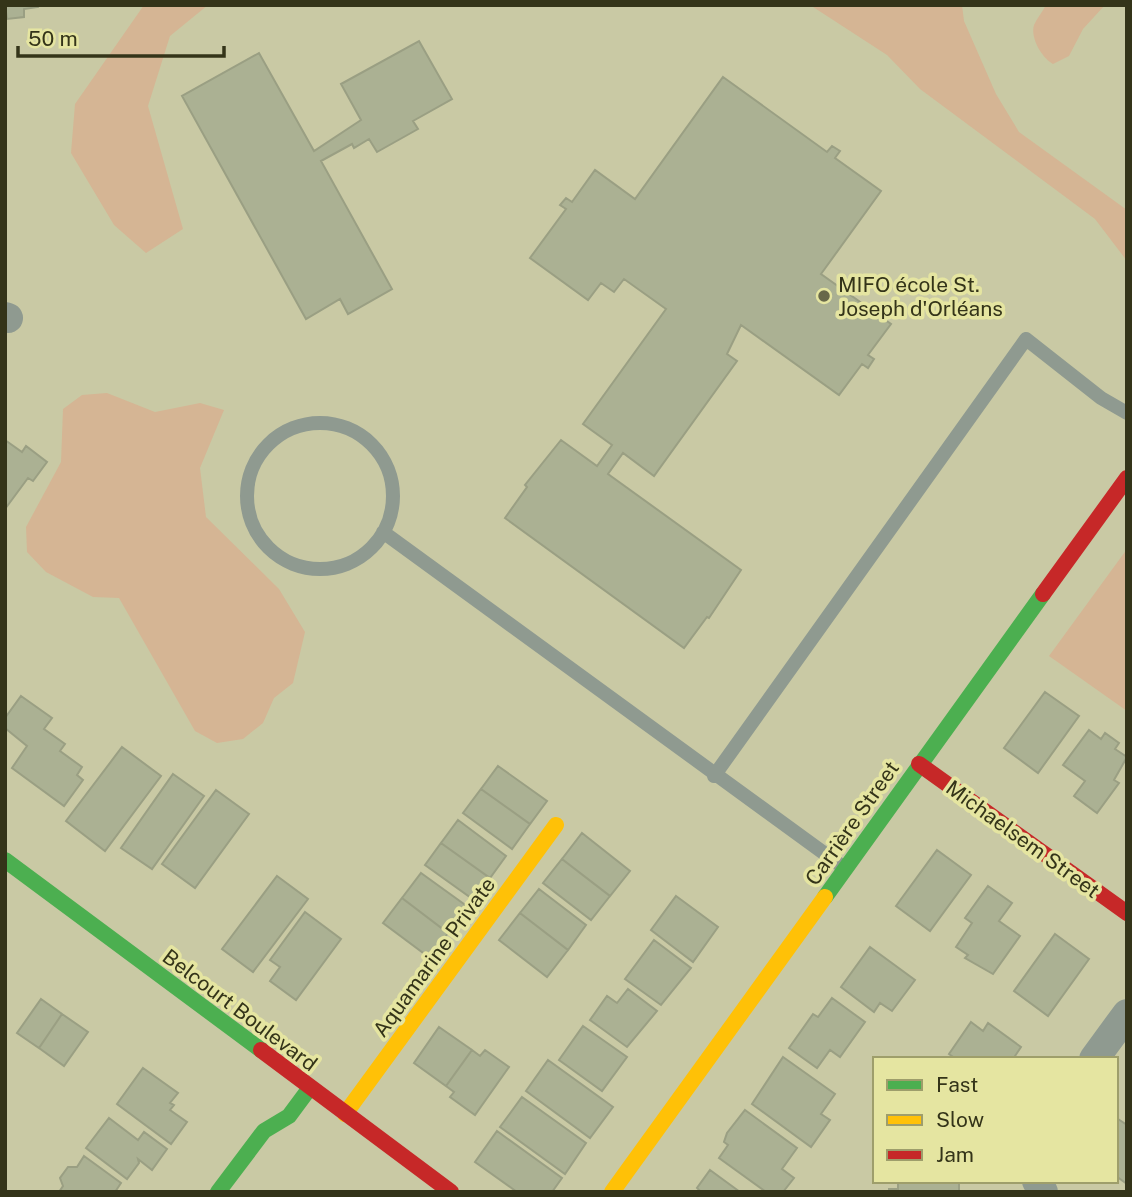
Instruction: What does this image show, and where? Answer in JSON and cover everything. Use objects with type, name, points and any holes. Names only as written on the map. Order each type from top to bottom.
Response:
[{"type":"street","name":"Carrière Street","points":[[612,1192],[1127,478]]},
{"type":"street","name":"Michaelsem Street","points":[[919,764],[1127,913]]},
{"type":"street","name":"Aquamarine Private","points":[[345,1114],[556,825]]},
{"type":"street","name":"Belcourt Boulevard","points":[[5,860],[309,1089],[451,1192]]},
{"type":"street","points":[[1095,1057],[1127,1014]]},
{"type":"street","points":[[218,1192],[264,1130],[289,1116],[309,1089]]},
{"type":"street","points":[[285,1143],[289,1116]]},
{"type":"lane","points":[[714,776],[1026,339],[1101,398],[1127,413]]},
{"type":"lane","points":[[316,422],[341,424],[364,436],[382,454],[392,478],[394,503],[383,532],[375,545],[357,559],[335,568],[312,569],[289,563],[270,550],[255,532],[247,510],[247,487],[254,462],[269,442],[291,428],[316,422]]},
{"type":"lane","points":[[383,532],[714,776],[846,869]]},
{"type":"shaded area","points":[[144,5],[208,5],[170,36],[148,106],[183,229],[146,253],[114,225],[71,153],[75,104]]},
{"type":"shaded area","points":[[810,5],[962,5],[964,21],[996,94],[1019,132],[1127,210],[1127,261],[1095,219],[920,89],[887,55]]},
{"type":"shaded area","points":[[1046,5],[1105,5],[1083,29],[1069,56],[1053,64],[1041,52],[1033,30]]},
{"type":"shaded area","points":[[107,393],[155,412],[200,403],[224,410],[200,468],[206,517],[279,589],[305,632],[293,683],[274,698],[263,723],[243,739],[217,743],[195,731],[119,598],[93,597],[46,572],[27,552],[26,527],[61,462],[63,409],[82,395]]},
{"type":"shaded area","points":[[1127,549],[1127,711],[1049,656]]},
{"type":"building","points":[[5,5],[38,7],[24,9],[24,17],[7,19]]},
{"type":"building","points":[[419,41],[452,99],[413,121],[418,129],[377,152],[369,139],[354,148],[352,144],[321,161],[392,289],[348,314],[340,299],[306,319],[182,96],[259,53],[314,151],[361,120],[341,84]]},
{"type":"building","points":[[723,77],[827,152],[832,146],[840,151],[835,158],[881,191],[821,274],[891,324],[868,355],[874,359],[868,368],[862,364],[839,395],[741,325],[727,354],[737,361],[654,476],[623,453],[608,474],[741,570],[709,618],[707,617],[684,648],[505,518],[527,487],[525,485],[561,440],[597,466],[612,445],[583,424],[666,309],[624,279],[614,292],[601,283],[588,300],[530,258],[566,209],[560,205],[566,198],[572,202],[595,170],[635,199]]},
{"type":"building","points":[[5,440],[22,452],[26,446],[47,462],[33,481],[28,478],[5,509]]},
{"type":"building","points":[[1045,692],[1079,716],[1038,773],[1004,748]]},
{"type":"building","points":[[21,696],[52,718],[44,729],[65,744],[60,751],[82,767],[77,775],[83,780],[64,806],[12,768],[27,746],[5,728],[5,718]]},
{"type":"building","points":[[1089,730],[1101,739],[1105,733],[1119,743],[1115,749],[1127,757],[1114,780],[1119,783],[1097,813],[1074,796],[1085,781],[1063,765]]},
{"type":"building","points":[[122,747],[161,776],[105,851],[66,821]]},
{"type":"building","points":[[498,766],[547,801],[530,824],[481,789]]},
{"type":"building","points":[[173,774],[204,796],[152,869],[121,848]]},
{"type":"building","points":[[481,789],[530,824],[512,849],[463,813]]},
{"type":"building","points":[[216,790],[249,814],[195,888],[162,864]]},
{"type":"building","points":[[458,820],[506,856],[490,878],[441,843]]},
{"type":"building","points":[[582,833],[630,871],[610,896],[562,859]]},
{"type":"building","points":[[441,843],[490,878],[474,900],[425,865]]},
{"type":"building","points":[[937,850],[971,875],[930,931],[896,906]]},
{"type":"building","points":[[562,859],[610,896],[591,920],[543,883]]},
{"type":"building","points":[[421,873],[468,907],[448,933],[402,898]]},
{"type":"building","points":[[277,876],[308,899],[253,972],[222,949]]},
{"type":"building","points":[[988,886],[1012,903],[999,921],[1020,936],[993,974],[965,958],[968,955],[956,947],[972,923],[965,918]]},
{"type":"building","points":[[539,889],[586,925],[568,950],[520,913]]},
{"type":"building","points":[[676,896],[718,927],[693,962],[651,930]]},
{"type":"building","points":[[402,898],[448,933],[430,958],[383,923]]},
{"type":"building","points":[[305,912],[341,939],[296,1000],[270,981],[280,967],[270,960]]},
{"type":"building","points":[[520,913],[568,950],[547,977],[499,940]]},
{"type":"building","points":[[1055,934],[1089,959],[1048,1016],[1014,991]]},
{"type":"building","points":[[654,940],[691,968],[661,1005],[625,979]]},
{"type":"building","points":[[870,947],[915,980],[892,1011],[880,1003],[874,1012],[841,987]]},
{"type":"building","points":[[628,989],[657,1011],[627,1047],[590,1020],[607,996],[617,1003]]},
{"type":"building","points":[[832,998],[865,1022],[840,1057],[830,1050],[817,1068],[789,1048],[813,1014],[818,1017]]},
{"type":"building","points":[[41,999],[62,1014],[39,1048],[17,1033]]},
{"type":"building","points":[[62,1014],[88,1032],[64,1066],[39,1048]]},
{"type":"building","points":[[971,1022],[983,1031],[988,1023],[1021,1047],[1014,1057],[953,1057],[949,1054]]},
{"type":"building","points":[[583,1026],[627,1057],[602,1091],[559,1060]]},
{"type":"building","points":[[439,1027],[472,1050],[446,1086],[414,1063]]},
{"type":"building","points":[[472,1050],[480,1056],[485,1050],[509,1067],[475,1115],[450,1097],[454,1092],[446,1086]]},
{"type":"building","points":[[783,1057],[835,1094],[821,1114],[830,1120],[811,1147],[752,1104]]},
{"type":"building","points":[[548,1060],[613,1107],[590,1138],[526,1091]]},
{"type":"building","points":[[143,1068],[178,1093],[170,1103],[174,1105],[170,1110],[187,1122],[171,1144],[117,1104]]},
{"type":"building","points":[[522,1097],[586,1143],[565,1174],[500,1127]]},
{"type":"building","points":[[745,1110],[797,1148],[782,1169],[794,1178],[783,1192],[766,1192],[719,1158],[728,1145],[724,1142],[727,1133]]},
{"type":"building","points":[[109,1118],[138,1140],[144,1132],[167,1149],[152,1170],[138,1159],[139,1163],[127,1179],[86,1148]]},
{"type":"building","points":[[1118,1119],[1127,1125],[1127,1184],[1118,1177]]},
{"type":"building","points":[[497,1131],[562,1178],[552,1192],[517,1192],[475,1162]]},
{"type":"building","points":[[84,1156],[121,1183],[115,1192],[59,1192],[63,1186],[60,1178],[68,1167],[77,1167]]},
{"type":"building","points":[[710,1170],[740,1192],[701,1192],[697,1188]]},
{"type":"building","points":[[898,1183],[959,1183],[959,1192],[889,1192],[889,1189],[898,1189]]},
{"type":"traffic: fast","points":[[825,897],[1043,594]]},
{"type":"traffic: fast","points":[[5,860],[261,1050]]},
{"type":"traffic: fast","points":[[218,1192],[264,1131],[289,1116],[309,1089]]},
{"type":"traffic: slow","points":[[345,1114],[556,825]]},
{"type":"traffic: slow","points":[[612,1192],[825,897]]},
{"type":"traffic: jam","points":[[1043,594],[1127,478]]},
{"type":"traffic: jam","points":[[919,764],[1127,913]]},
{"type":"traffic: jam","points":[[261,1050],[451,1192]]},
{"type":"place","name":"MIFO école St. Joseph d'Orléans","points":[[824,296]]}]
